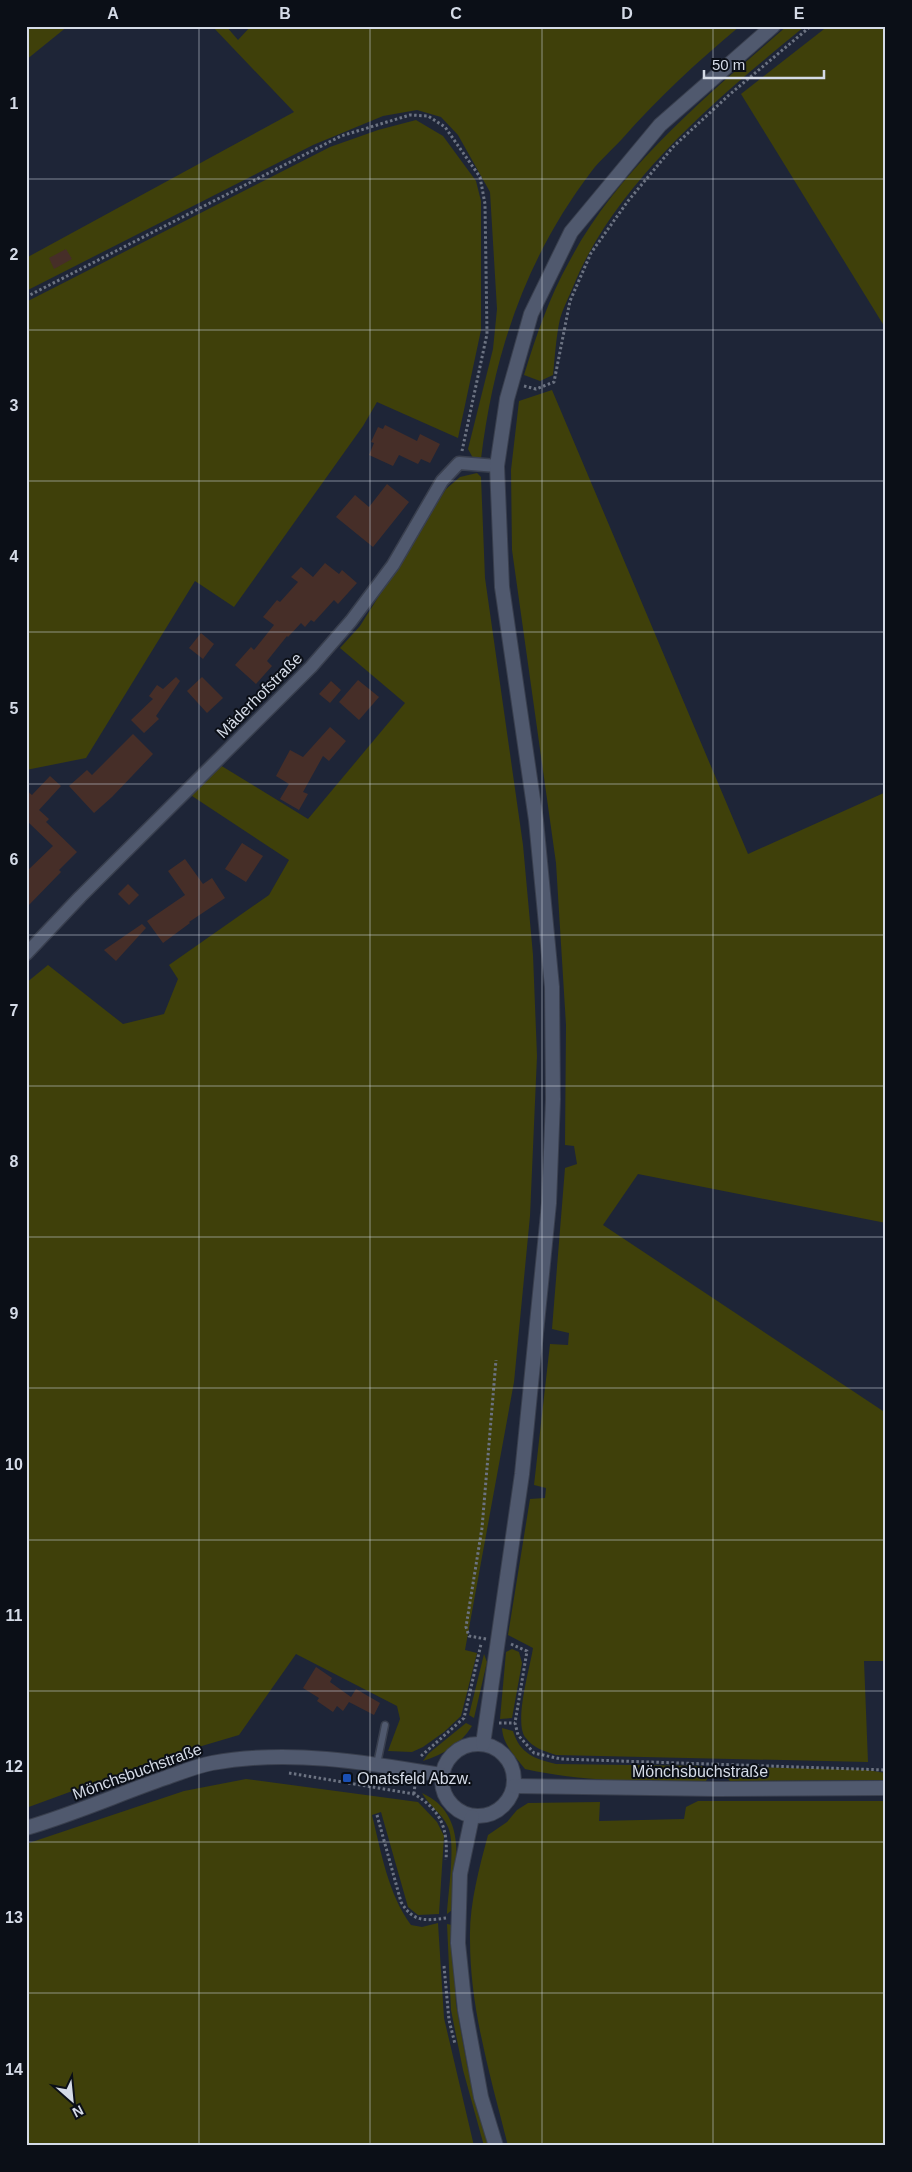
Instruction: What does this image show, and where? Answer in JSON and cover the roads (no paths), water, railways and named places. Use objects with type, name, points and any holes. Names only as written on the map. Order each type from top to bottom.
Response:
[{"type":"street","points":[[483,1744],[522,1474],[550,1203],[553,1099],[552,987],[536,820],[502,587],[497,466],[507,399],[531,314],[571,232],[660,126],[773,26]]},
{"type":"street","name":"Mäderhofstraße","points":[[26,954],[80,897],[311,667],[351,621],[393,566],[442,481],[459,463],[497,466]]},
{"type":"street","points":[[472,1744],[483,1744],[494,1748],[507,1759],[514,1775],[514,1786],[507,1802],[494,1813],[483,1817],[472,1817],[461,1813],[445,1797],[441,1786],[441,1775],[445,1764],[456,1751],[472,1744]]},
{"type":"street","name":"Mönchsbuchstraße","points":[[26,1828],[210,1763],[247,1758],[284,1756],[377,1764],[441,1775]]},
{"type":"street","name":"Mönchsbuchstraße","points":[[514,1786],[717,1789],[886,1788]]},
{"type":"street","points":[[472,1817],[460,1874],[458,1943],[465,2010],[481,2097],[496,2146]]},
{"type":"lane","points":[[377,1764],[385,1725]]},
{"type":"place","name":"Onatsfeld Abzw.","points":[[347,1778]]}]
